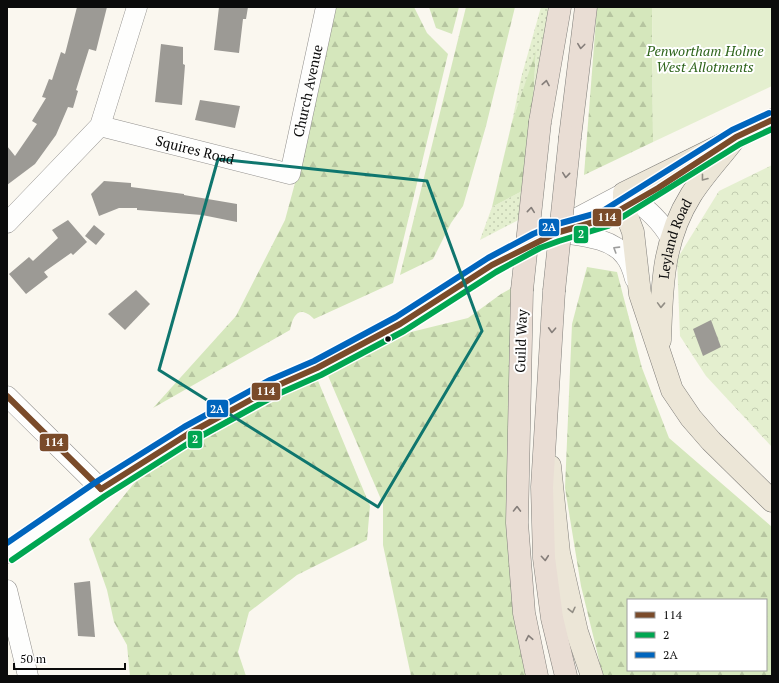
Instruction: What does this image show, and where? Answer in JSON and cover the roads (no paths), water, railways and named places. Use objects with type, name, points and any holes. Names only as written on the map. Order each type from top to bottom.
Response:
[{"type":"highway","name":"Guild Way","points":[[537,676],[524,613],[517,523],[522,290],[540,122],[560,7]]},
{"type":"highway","points":[[566,676],[552,618],[544,558],[542,487],[547,433],[554,292],[570,137],[586,7]]},
{"type":"main road","points":[[628,201],[736,137],[772,120]]},
{"type":"main road","name":"Leyland Road","points":[[660,357],[662,276],[671,239],[691,194],[736,137]]},
{"type":"main road","name":"Leyland Road","points":[[628,201],[640,294],[672,390],[691,418],[711,441],[772,501]]},
{"type":"main road","points":[[547,433],[559,552],[577,632],[592,676]]},
{"type":"street","points":[[7,223],[100,126],[137,7]]},
{"type":"street","name":"Church Avenue","points":[[290,174],[326,7]]},
{"type":"street","name":"Squires Road","points":[[100,126],[290,174]]},
{"type":"street","points":[[7,553],[101,489],[188,434],[274,387],[317,368],[400,324],[492,264],[556,232],[604,219],[628,201],[653,214],[664,226],[671,239]]},
{"type":"street","points":[[556,232],[605,242],[624,254],[632,267],[640,294]]},
{"type":"street","points":[[7,396],[101,489]]},
{"type":"street","points":[[7,590],[28,676]]},
{"type":"park label","name":"Penwortham Holme West Allotments","points":[[705,60]]}]
